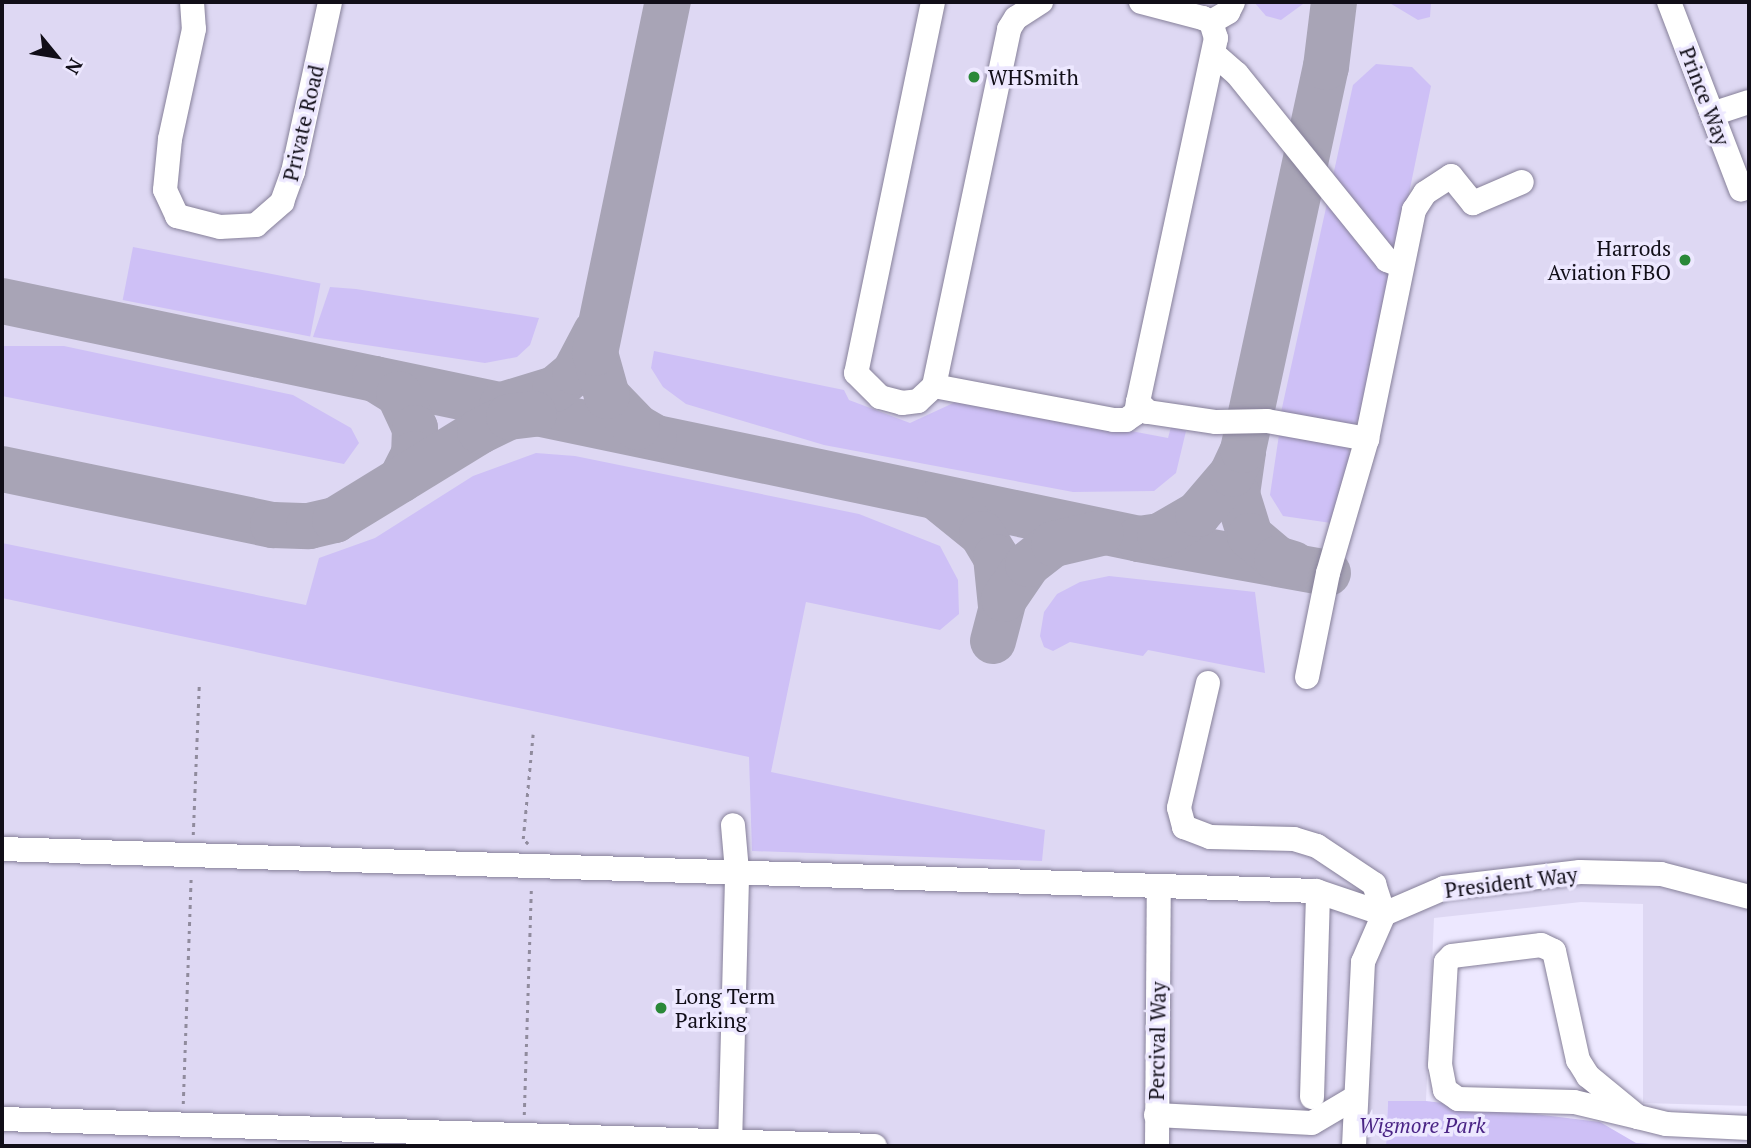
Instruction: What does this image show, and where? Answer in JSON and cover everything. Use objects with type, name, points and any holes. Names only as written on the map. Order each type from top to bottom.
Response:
[{"type":"street","name":"Private Road","points":[[192,2],[194,29],[170,139],[165,190],[177,216],[220,227],[256,225],[282,202],[293,172],[330,2]]},
{"type":"street","points":[[933,2],[856,373],[880,397],[902,402],[918,401],[934,386],[1009,29],[1016,18],[1041,2]]},
{"type":"street","points":[[1141,2],[1211,22],[1228,12],[1233,2]]},
{"type":"street","name":"Prince Way","points":[[1669,2],[1741,190]]},
{"type":"street","points":[[934,386],[1114,420],[1126,421],[1136,413],[1214,54],[1216,38],[1211,22]]},
{"type":"street","points":[[1214,54],[1237,74],[1387,260],[1402,267]]},
{"type":"street","points":[[1712,114],[1749,102]]},
{"type":"street","points":[[1307,677],[1340,527],[1367,439],[1414,210],[1432,188],[1451,176],[1472,203],[1522,182]]},
{"type":"street","points":[[1138,402],[1148,412],[1216,422],[1267,421],[1367,439]]},
{"type":"street","points":[[1208,683],[1179,808],[1184,827],[1210,837],[1294,839],[1317,846],[1374,884],[1384,914],[1363,962],[1353,1146]]},
{"type":"street","points":[[730,1144],[737,871],[733,825]]},
{"type":"street","points":[[2,849],[1318,892],[1384,914]]},
{"type":"street","name":"President Way","points":[[1384,914],[1444,888],[1580,872],[1661,874],[1749,897]]},
{"type":"street","name":"Percival Way","points":[[1159,886],[1156,1115],[1312,1123],[1334,1114],[1356,1097]]},
{"type":"street","points":[[1312,1097],[1318,892]]},
{"type":"street","points":[[1638,1117],[1588,1076],[1578,1060],[1550,946],[1452,956],[1446,962],[1440,1065],[1441,1081],[1451,1097],[1574,1102],[1666,1124],[1749,1128]]},
{"type":"street","points":[[1156,1115],[1157,1146]]},
{"type":"street","points":[[2,1119],[730,1144],[875,1146]]},
{"type":"path","points":[[183,1125],[199,686]]},
{"type":"path","points":[[524,1136],[532,848],[523,839],[533,734]]},
{"type":"shaded area","points":[[2,2],[1749,2],[1749,1106],[1643,1103],[1643,904],[1581,902],[1434,918],[1426,1101],[1388,1101],[1386,1146],[2,1146]]},
{"type":"green space","points":[[1254,2],[1303,4],[1281,20],[1266,16]]},
{"type":"green space","points":[[1388,2],[1431,2],[1430,17],[1418,20]]},
{"type":"green space","points":[[1376,64],[1412,67],[1431,86],[1364,413],[1354,425],[1280,417],[1353,85]]},
{"type":"green space","points":[[133,247],[320,283],[310,336],[123,300]]},
{"type":"green space","points":[[330,287],[539,318],[530,345],[517,357],[485,363],[313,337]]},
{"type":"green space","points":[[2,346],[64,346],[293,395],[351,428],[359,443],[344,464],[2,396]]},
{"type":"green space","points":[[654,351],[844,390],[849,400],[910,423],[962,399],[1168,438],[1171,427],[1186,431],[1176,473],[1154,491],[1073,492],[824,445],[686,404],[663,387],[651,368]]},
{"type":"green space","points":[[1280,428],[1338,439],[1349,450],[1353,466],[1331,523],[1283,516],[1270,495]]},
{"type":"green space","points":[[536,453],[575,456],[859,514],[940,546],[958,580],[959,614],[940,630],[806,602],[771,772],[1045,830],[1042,861],[752,851],[749,757],[2,598],[2,543],[306,605],[319,558],[375,538],[473,476]]},
{"type":"green space","points":[[1109,576],[1255,592],[1265,673],[1148,650],[1143,656],[1070,642],[1053,651],[1044,647],[1040,636],[1044,612],[1057,594],[1080,582]]},
{"type":"green space","name":"Wigmore Park","points":[[1388,1101],[1426,1101],[1600,1122],[1636,1143],[1684,1146],[1386,1146]]},
{"type":"taxiway","points":[[654,437],[637,427],[607,396],[595,353],[668,2]]},
{"type":"taxiway","points":[[1139,539],[1160,536],[1198,514],[1232,474],[1243,450],[1326,67],[1334,2]]},
{"type":"taxiway","points":[[2,301],[1139,539],[1328,573]]},
{"type":"taxiway","points":[[502,405],[555,389],[575,372],[596,332]]},
{"type":"taxiway","points":[[375,379],[399,394],[415,428],[414,454],[401,480]]},
{"type":"taxiway","points":[[2,469],[273,525],[309,526],[335,520],[480,431],[509,417],[534,414]]},
{"type":"taxiway","points":[[1243,452],[1237,494],[1250,536],[1277,559],[1293,564]]},
{"type":"taxiway","points":[[940,500],[982,534],[996,557],[1001,606]]},
{"type":"taxiway","points":[[993,641],[1004,599],[1028,564],[1054,544],[1101,533]]},
{"type":"place","name":"WHSmith","points":[[974,77]]},
{"type":"place","name":"Harrods Aviation FBO","points":[[1685,260]]},
{"type":"place","name":"Long Term Parking","points":[[661,1008]]}]
